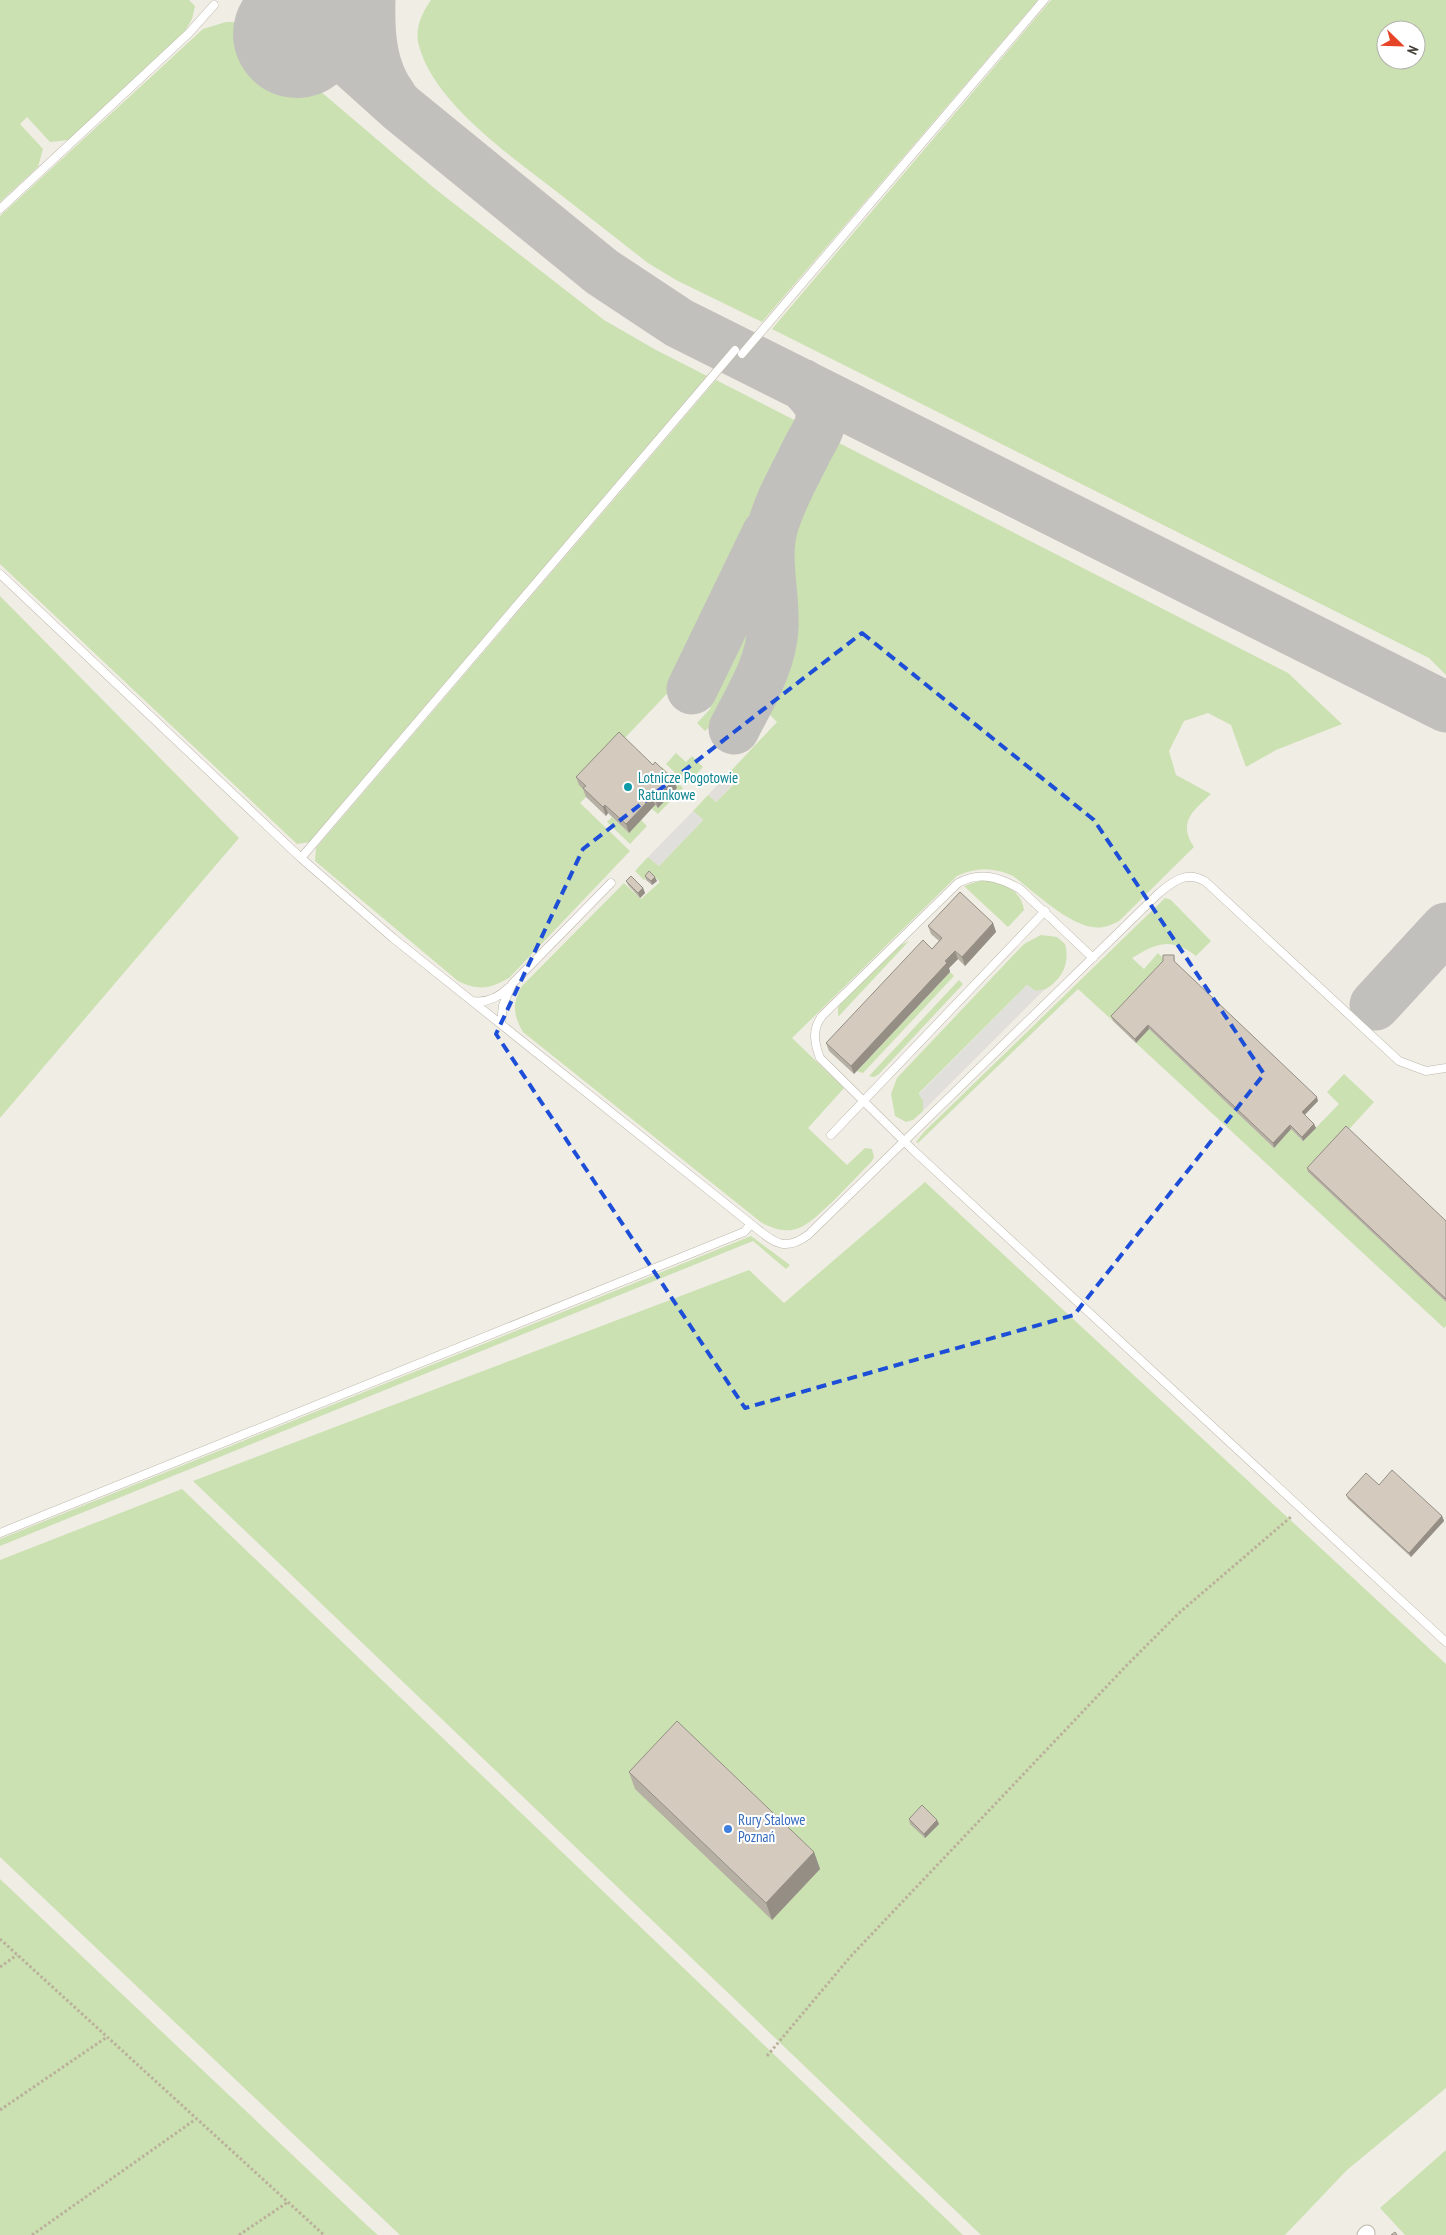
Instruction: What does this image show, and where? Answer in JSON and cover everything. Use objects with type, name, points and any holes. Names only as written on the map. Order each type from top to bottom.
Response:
[{"type":"lane","points":[[300,858],[1044,0]]},
{"type":"lane","points":[[0,209],[190,33],[214,5]]},
{"type":"lane","points":[[0,574],[300,858],[421,962],[751,1224],[774,1242],[782,1245],[799,1242],[808,1235],[1166,886],[1190,875],[1198,878],[1399,1061],[1426,1071],[1446,1068]]},
{"type":"lane","points":[[1093,958],[1020,888],[986,875],[968,878],[958,883],[822,1016],[816,1024],[814,1035],[820,1058],[904,1141],[1446,1642]]},
{"type":"lane","points":[[472,1001],[486,1002],[496,998],[611,883]]},
{"type":"lane","points":[[831,1135],[1045,911]]},
{"type":"lane","points":[[501,1024],[503,1005],[512,984]]},
{"type":"lane","points":[[0,1533],[744,1232],[751,1224]]},
{"type":"path","points":[[767,2056],[851,1956],[1127,1665],[1179,1612],[1279,1528],[1301,1507]]},
{"type":"path","points":[[0,1939],[324,2235]]},
{"type":"path","points":[[0,1967],[18,1955]]},
{"type":"path","points":[[0,2110],[107,2037]]},
{"type":"path","points":[[32,2235],[196,2119]]},
{"type":"path","points":[[239,2235],[288,2202]]},
{"type":"highlighted area","points":[[862,633],[1094,820],[1264,1074],[1074,1315],[745,1408],[496,1034],[583,849]]},
{"type":"shaded area","points":[[727,775],[735,782],[716,802],[708,795]]},
{"type":"shaded area","points":[[693,811],[703,820],[659,866],[648,857]]},
{"type":"shaded area","points":[[1027,985],[1035,991],[1045,989],[923,1111],[923,1101],[919,1094]]},
{"type":"green space","points":[[0,0],[189,0],[195,6],[192,19],[185,31],[68,140],[50,142],[27,117],[20,124],[43,149],[38,167],[0,202]]},
{"type":"green space","points":[[431,0],[1038,0],[762,322],[676,280],[648,263],[495,143],[456,107],[427,67],[419,46],[418,27]]},
{"type":"green space","points":[[1051,0],[1446,0],[1446,675],[1429,658],[772,329]]},
{"type":"green space","points":[[226,22],[239,22],[434,188],[604,320],[656,350],[707,376],[309,842],[297,844],[0,564],[0,216],[203,29]]},
{"type":"green space","points":[[716,380],[1288,673],[1342,724],[1276,750],[1246,767],[1231,725],[1208,713],[1184,721],[1169,751],[1176,775],[1211,794],[1194,811],[1187,823],[1189,838],[1194,847],[1119,921],[1110,925],[1093,927],[1073,920],[1062,914],[1013,876],[1006,873],[985,869],[957,876],[792,1038],[844,1088],[808,1128],[847,1165],[865,1148],[872,1149],[874,1157],[847,1187],[815,1217],[799,1228],[789,1230],[776,1229],[762,1223],[523,1032],[517,1020],[515,1009],[522,986],[624,883],[641,899],[660,882],[651,873],[644,880],[635,871],[648,857],[659,866],[703,820],[693,811],[708,795],[716,802],[735,783],[727,775],[777,722],[766,711],[741,736],[720,716],[705,731],[697,723],[711,708],[681,679],[580,785],[589,794],[580,803],[630,851],[510,977],[497,984],[478,987],[458,981],[315,861],[316,848]]},
{"type":"green space","points":[[0,596],[239,838],[0,1118]]},
{"type":"green space","points":[[676,753],[686,762],[692,756],[703,767],[687,784],[666,764]]},
{"type":"green space","points":[[662,767],[683,788],[658,814],[652,809],[655,805],[658,808],[677,789],[659,771]]},
{"type":"green space","points":[[612,817],[629,833],[641,820],[647,826],[630,844],[607,822]]},
{"type":"green space","points":[[982,880],[1003,884],[1019,897],[1024,910],[1008,927],[964,886]]},
{"type":"green space","points":[[1165,898],[1171,900],[1211,941],[1196,956],[1179,946],[1164,944],[1132,958],[1144,969],[1158,953],[1165,960],[1113,1021],[1078,989],[918,1143],[916,1142],[924,1132]]},
{"type":"green space","points":[[1041,935],[1057,937],[1065,944],[1065,966],[1058,978],[1053,984],[1040,992],[1027,985],[919,1093],[923,1100],[923,1111],[913,1120],[906,1122],[895,1116],[891,1094],[897,1078],[1024,944]]},
{"type":"green space","points":[[909,941],[838,1017],[838,1007],[841,1003],[899,946]]},
{"type":"green space","points":[[950,972],[954,976],[863,1073],[857,1071]]},
{"type":"green space","points":[[959,980],[963,984],[879,1074],[874,1077],[869,1076]]},
{"type":"green space","points":[[1149,1029],[1274,1148],[1291,1129],[1303,1141],[1339,1104],[1327,1092],[1344,1074],[1374,1102],[1309,1173],[1446,1302],[1446,1326],[1444,1328],[1136,1043]]},
{"type":"green space","points":[[925,1182],[1446,1664],[1446,2088],[1347,2170],[1285,2235],[981,2235],[193,1481],[749,1270],[784,1303]]},
{"type":"green space","points":[[751,1236],[790,1265],[786,1269],[753,1241],[0,1546],[0,1539]]},
{"type":"green space","points":[[182,1489],[963,2235],[400,2235],[0,1857],[0,1560]]},
{"type":"green space","points":[[0,1879],[372,2230],[378,2235],[0,2235]]},
{"type":"green space","points":[[1446,2150],[1446,2235],[1405,2235],[1380,2208]]},
{"type":"building","name":"Lotnicze Pogotowie Ratunkowe","points":[[619,732],[653,765],[655,762],[674,780],[655,799],[652,797],[626,824],[605,805],[603,807],[583,788],[586,786],[576,777]]},
{"type":"building","points":[[649,871],[655,877],[651,881],[645,876]]},
{"type":"building","points":[[631,876],[643,888],[638,893],[626,881]]},
{"type":"building","points":[[960,892],[993,923],[962,957],[955,951],[945,961],[947,963],[851,1066],[826,1043],[923,940],[932,949],[942,938],[928,926]]},
{"type":"building","points":[[1163,955],[1174,955],[1174,961],[1317,1097],[1302,1112],[1314,1124],[1302,1137],[1290,1125],[1273,1143],[1148,1025],[1135,1039],[1111,1016],[1163,961]]},
{"type":"building","points":[[1346,1126],[1446,1221],[1446,1299],[1307,1168]]},
{"type":"building","points":[[1392,1470],[1442,1516],[1409,1553],[1346,1495],[1366,1473],[1379,1485]]},
{"type":"building","name":"Rury Stalowe Poznań","points":[[677,1721],[814,1852],[766,1903],[629,1772]]},
{"type":"building","points":[[922,1805],[937,1820],[924,1834],[909,1819]]},
{"type":"taxiway","points":[[281,0],[401,108],[602,272],[679,323],[1446,707]]},
{"type":"taxiway","points":[[370,0],[370,26],[373,51],[380,75],[392,97]]},
{"type":"taxiway","points":[[734,729],[759,680],[771,642],[773,616],[769,553],[772,529],[783,499],[821,419],[821,410],[817,402],[802,384]]},
{"type":"taxiway","points":[[692,689],[767,534]]},
{"type":"taxiway","points":[[1375,1005],[1446,928]]},
{"type":"runway","points":[[297,34],[326,0]]},
{"type":"place","name":"Lotnicze Pogotowie Ratunkowe","points":[[628,787]]},
{"type":"place","name":"Rury Stalowe Poznań","points":[[728,1829]]}]
